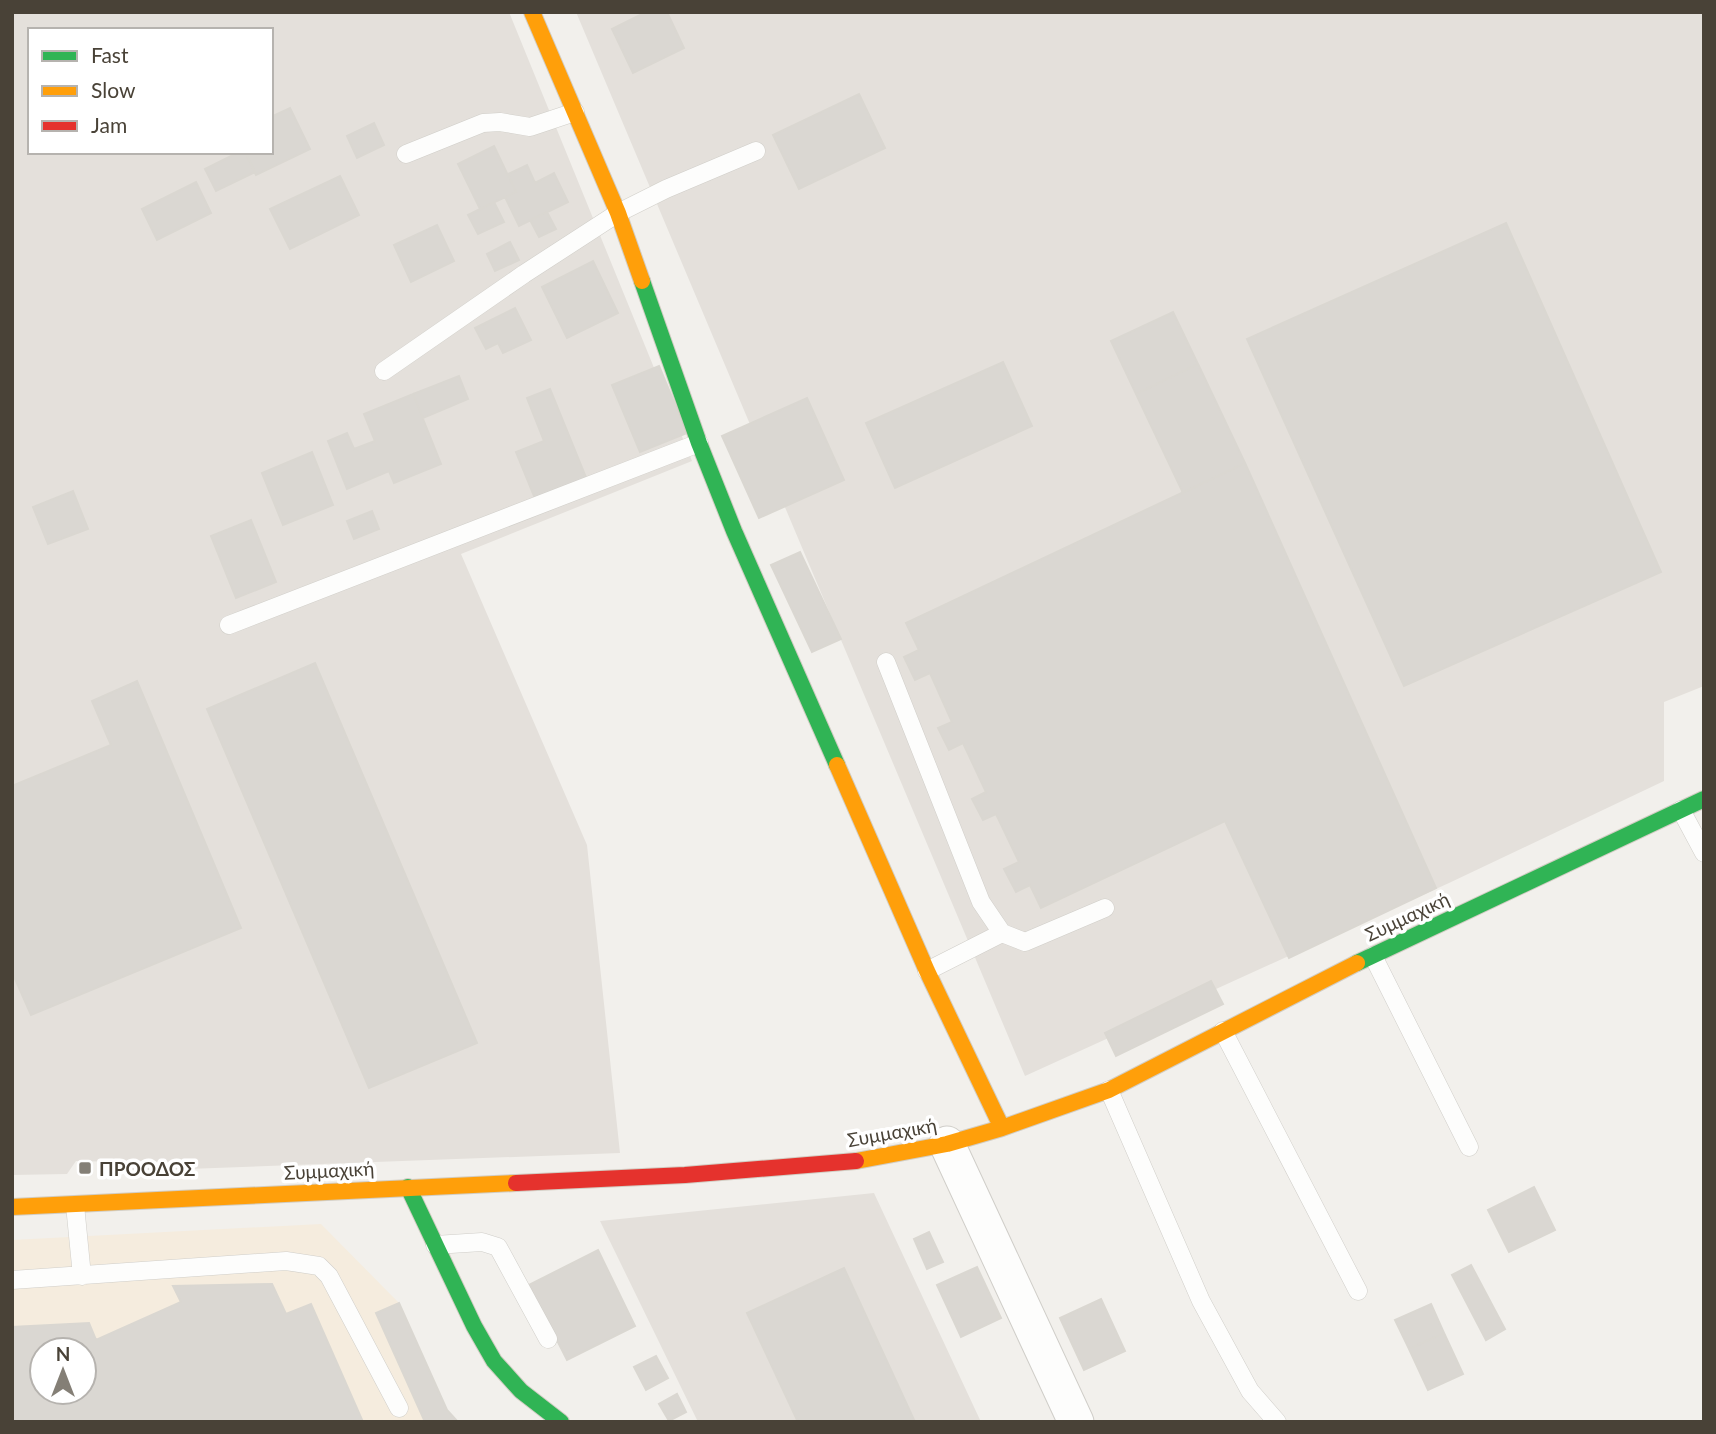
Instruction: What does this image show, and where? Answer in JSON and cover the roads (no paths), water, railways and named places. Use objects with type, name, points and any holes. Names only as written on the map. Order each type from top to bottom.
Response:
[{"type":"street","points":[[532,12],[618,213],[699,443],[739,543],[927,971],[1002,1128]]},
{"type":"street","name":"Συμμαχική","points":[[12,1207],[685,1175],[863,1160],[947,1144],[1002,1128],[1109,1090],[1373,956],[1704,799]]},
{"type":"street","points":[[947,1144],[1076,1422]]},
{"type":"street","points":[[408,1187],[474,1326],[494,1361],[521,1391],[561,1422]]},
{"type":"lane","points":[[406,155],[483,123],[500,122],[530,127],[575,113]]},
{"type":"lane","points":[[384,371],[618,213],[666,189],[756,151]]},
{"type":"lane","points":[[229,625],[699,443]]},
{"type":"lane","points":[[886,662],[981,902],[1002,933],[1025,942],[1105,908]]},
{"type":"lane","points":[[1681,810],[1704,853]]},
{"type":"lane","points":[[927,971],[1002,933]]},
{"type":"lane","points":[[1373,956],[1469,1147]]},
{"type":"lane","points":[[1223,1031],[1359,1292]]},
{"type":"lane","points":[[1109,1090],[1201,1301],[1250,1391],[1276,1422]]},
{"type":"lane","points":[[75,1205],[82,1276]]},
{"type":"lane","points":[[435,1245],[482,1242],[498,1247],[548,1339]]},
{"type":"lane","points":[[12,1280],[286,1261],[318,1266],[329,1276],[399,1408]]},
{"type":"place","name":"ΠΡΟΟΔΟΣ","points":[[85,1168]]}]
